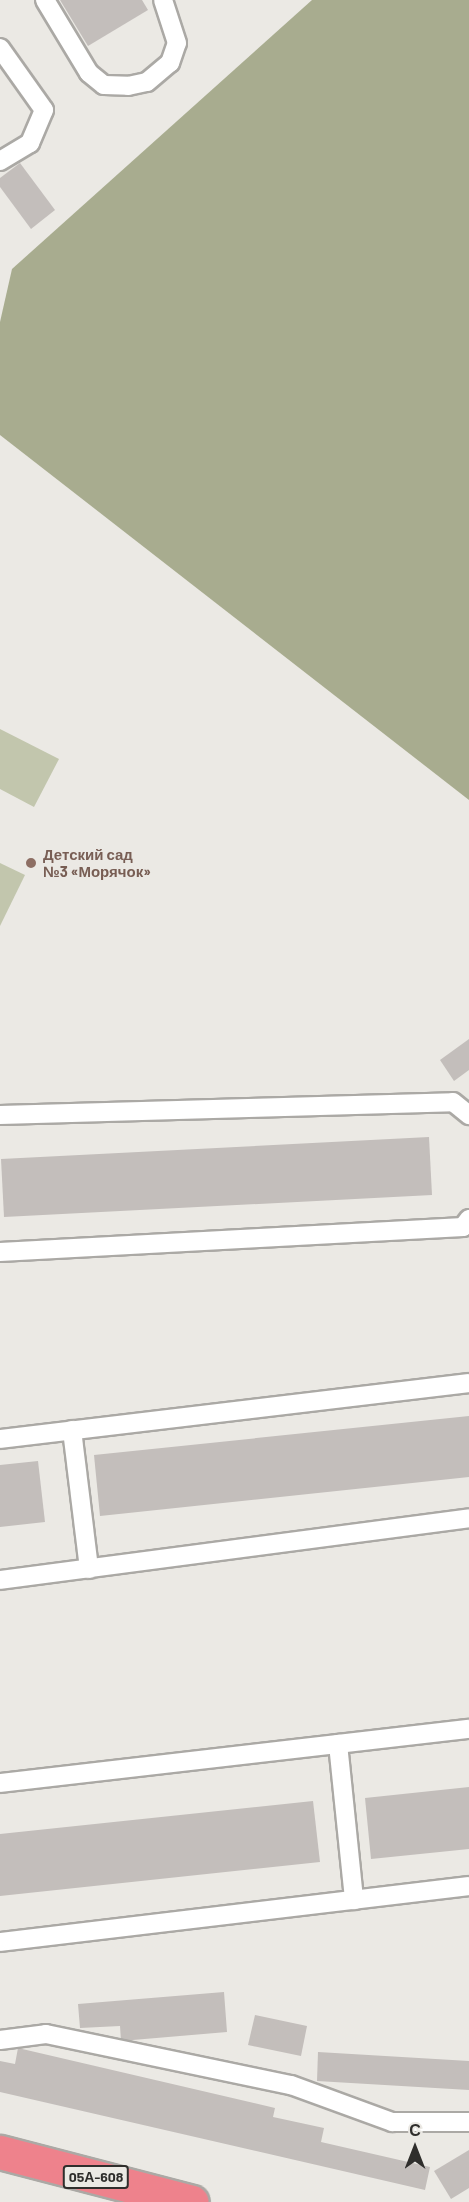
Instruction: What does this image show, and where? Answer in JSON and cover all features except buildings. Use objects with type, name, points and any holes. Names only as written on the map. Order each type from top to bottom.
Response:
[{"type":"highway","name":"05А-608","points":[[0,2152],[192,2202]]},
{"type":"lane","points":[[45,0],[89,73],[104,85],[128,86],[147,82],[170,63],[177,43],[162,0]]},
{"type":"lane","points":[[0,48],[44,110],[30,143],[0,161]]},
{"type":"lane","points":[[0,1115],[453,1102],[469,1115]]},
{"type":"lane","points":[[0,1252],[463,1227],[469,1220]]},
{"type":"lane","points":[[0,1439],[469,1383]]},
{"type":"lane","points":[[72,1430],[89,1569]]},
{"type":"lane","points":[[0,1580],[469,1518]]},
{"type":"lane","points":[[0,1783],[469,1729]]},
{"type":"lane","points":[[338,1744],[354,1900]]},
{"type":"lane","points":[[0,1942],[469,1886]]},
{"type":"lane","points":[[0,2040],[46,2034],[291,2085],[392,2122],[469,2122]]},
{"type":"green space","points":[[312,0],[469,0],[469,800],[0,435],[0,322],[12,269]]},
{"type":"green space","points":[[0,729],[59,759],[34,807],[0,789]]},
{"type":"green space","points":[[0,863],[25,875],[0,926]]},
{"type":"place","name":"Детский сад №3 «Морячок»","points":[[31,863]]}]
